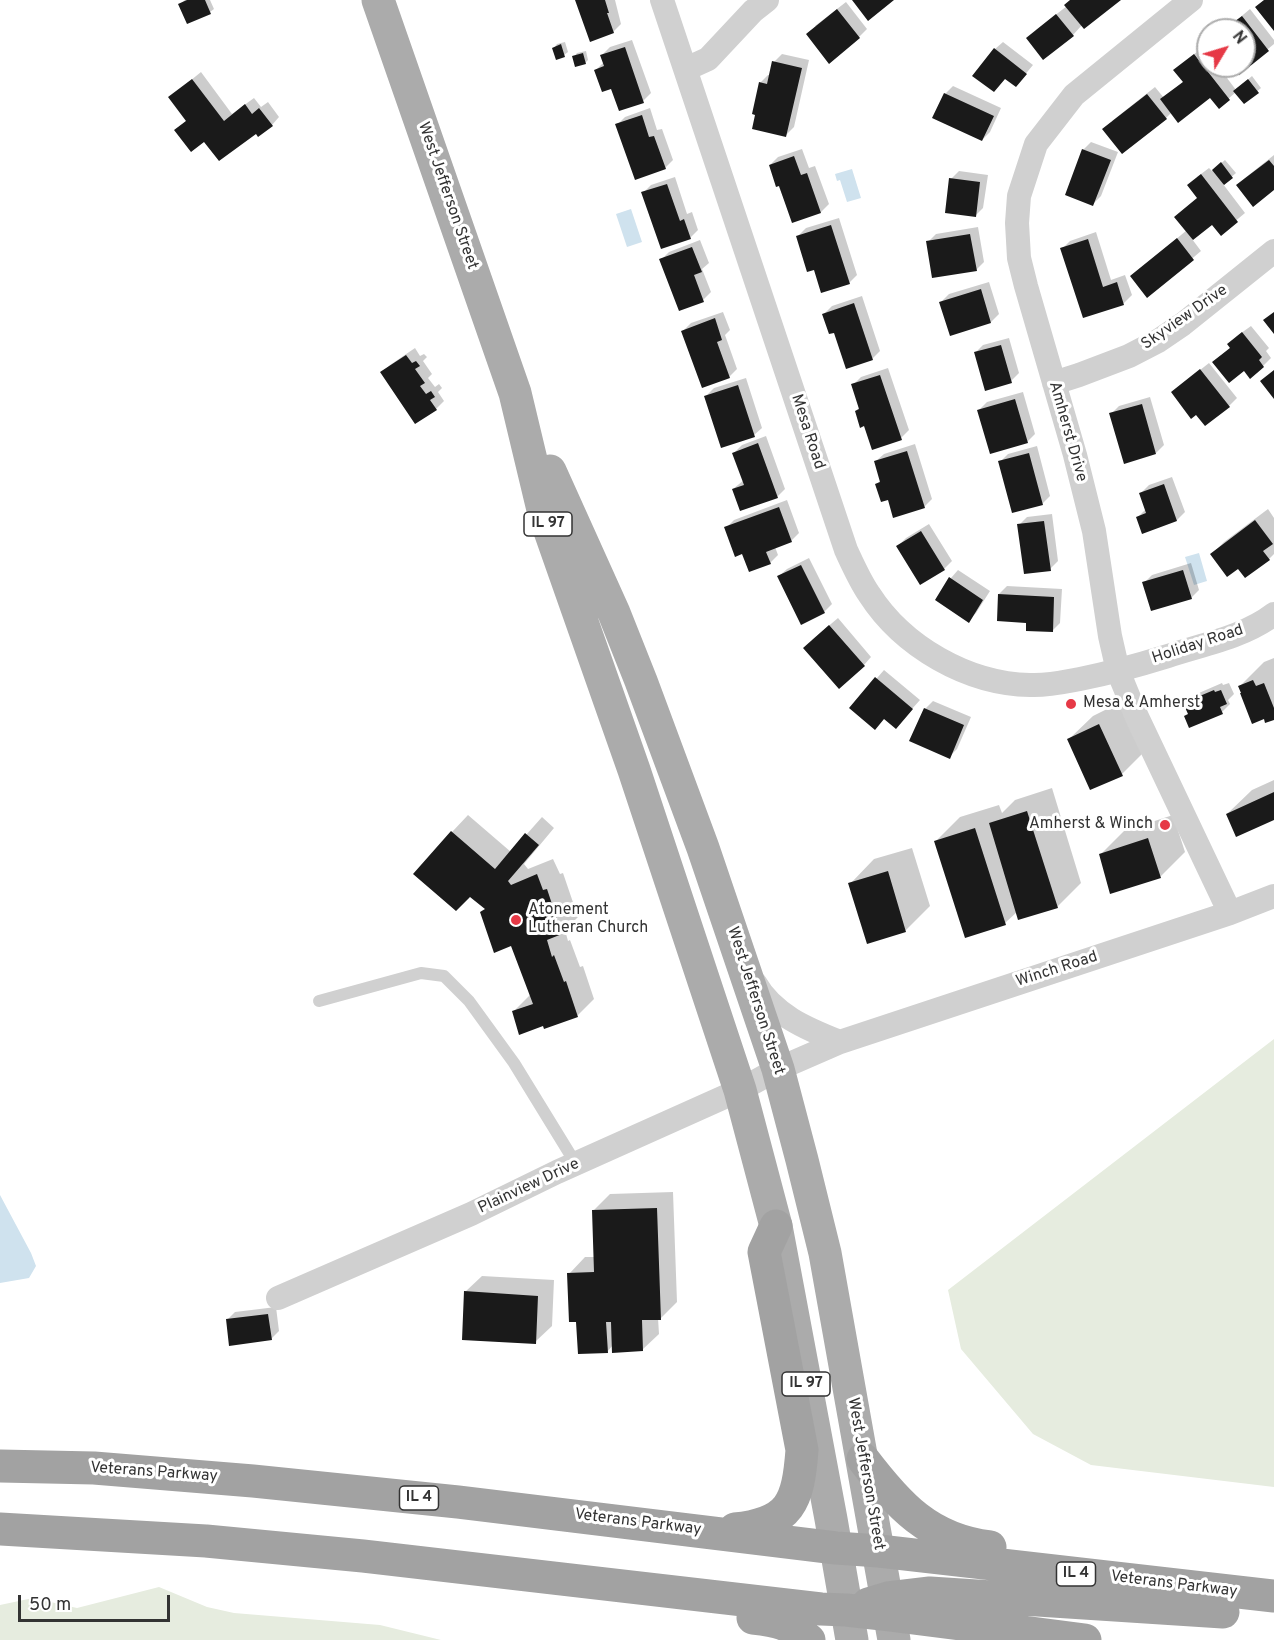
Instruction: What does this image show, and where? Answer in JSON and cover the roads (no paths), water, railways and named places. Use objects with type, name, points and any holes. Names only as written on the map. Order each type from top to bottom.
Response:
[{"type":"highway","points":[[712,1532],[756,1527],[773,1520],[794,1499],[798,1485],[802,1450],[764,1252],[776,1226]]},
{"type":"highway","points":[[863,1460],[912,1515],[945,1535],[961,1541],[984,1546],[1219,1574],[1270,1602]]},
{"type":"highway","name":"Veterans Parkway","points":[[0,1466],[94,1468],[253,1480],[458,1502],[836,1548],[879,1551],[1270,1602]]},
{"type":"highway","points":[[0,1529],[206,1541],[363,1556],[821,1610],[849,1625],[891,1618],[1085,1640]]},
{"type":"highway","points":[[363,1556],[396,1577],[777,1621],[793,1628],[809,1640]]},
{"type":"highway","points":[[891,1618],[930,1593],[1270,1602]]},
{"type":"highway","points":[[976,1640],[1017,1632]]},
{"type":"main road","name":"West Jefferson Street","points":[[378,0],[514,393],[544,514],[634,770],[740,1090],[776,1226],[849,1625]]},
{"type":"main road","name":"West Jefferson Street","points":[[514,393],[614,613],[703,848],[778,1069],[825,1253],[891,1618]]},
{"type":"street","name":"Mesa Road","points":[[662,0],[846,549],[869,594],[885,616],[912,641],[940,659],[977,676],[1031,686],[1118,671]]},
{"type":"street","points":[[686,69],[708,59],[753,11],[767,0]]},
{"type":"street","name":"Amherst Drive","points":[[1191,0],[1074,95],[1036,144],[1018,196],[1017,223],[1019,258],[1076,456],[1094,531],[1110,636],[1118,671],[1137,717],[1230,912]]},
{"type":"street","name":"Skyview Drive","points":[[1054,383],[1129,356],[1158,341],[1274,251]]},
{"type":"street","name":"Holiday Road","points":[[1118,671],[1243,632],[1274,614]]},
{"type":"street","name":"Winch Road","points":[[778,1069],[840,1042],[1274,896]]},
{"type":"street","points":[[741,959],[757,987],[774,1007],[809,1029],[840,1042]]},
{"type":"street","name":"Plainview Drive","points":[[278,1298],[452,1223],[740,1090],[778,1069]]},
{"type":"lane","points":[[319,1001],[421,973],[444,976],[469,1001],[514,1063],[576,1164]]},
{"type":"water","points":[[852,169],[861,198],[847,202],[840,180],[837,181],[835,174]]},
{"type":"water","points":[[631,209],[642,242],[627,247],[616,214]]},
{"type":"water","points":[[1199,553],[1207,581],[1194,585],[1185,557]]},
{"type":"water","points":[[0,1195],[36,1266],[29,1278],[0,1283]]},
{"type":"place","name":"Mesa & Amherst","points":[[1071,704]]},
{"type":"place","name":"Amherst & Winch","points":[[1165,825]]},
{"type":"place","name":"Atonement Lutheran Church","points":[[516,920]]}]
